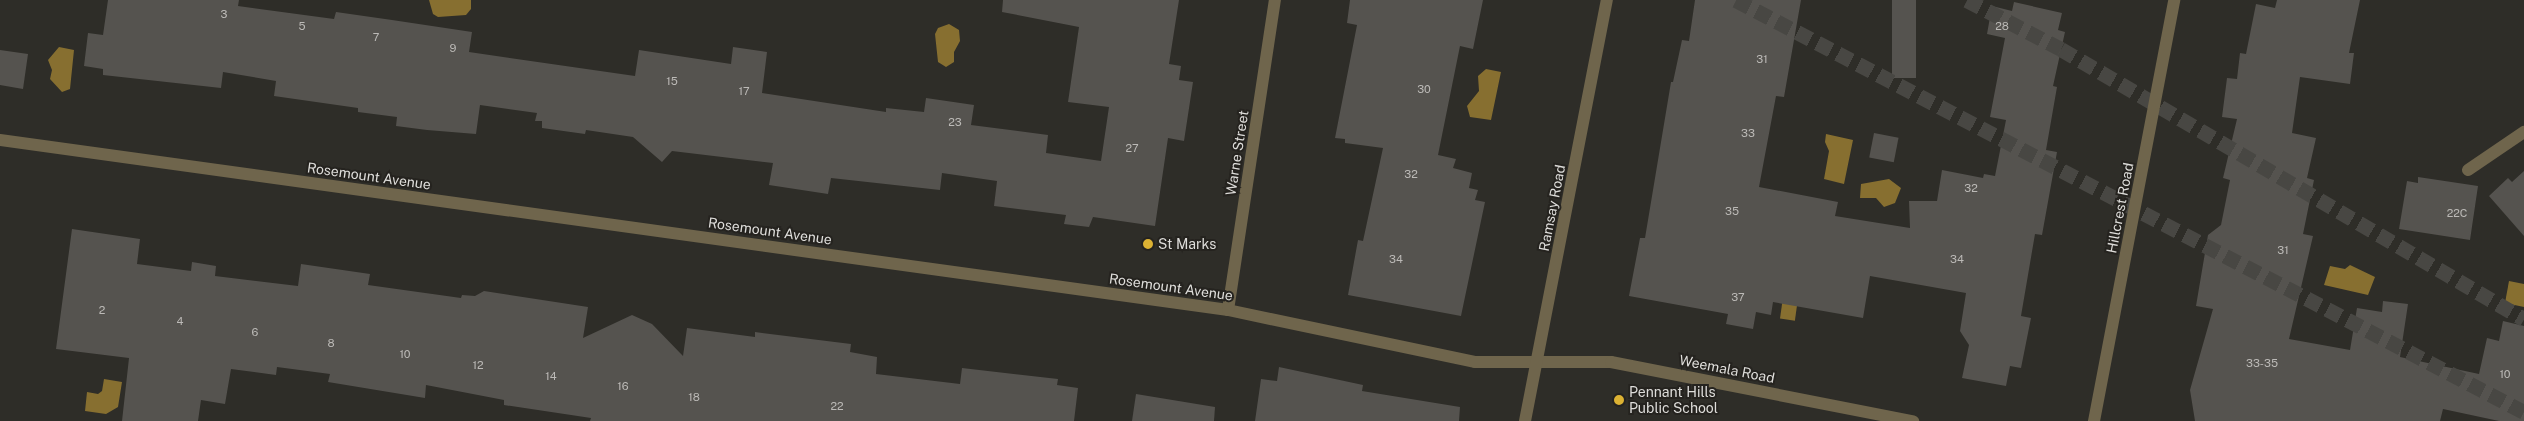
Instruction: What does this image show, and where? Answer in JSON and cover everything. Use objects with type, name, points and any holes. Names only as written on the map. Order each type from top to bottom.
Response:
[{"type":"street","name":"Warne Street","points":[[1228,310],[1276,0]]},
{"type":"street","name":"Ramsay Road","points":[[1525,421],[1534,363],[1542,335],[1607,0]]},
{"type":"street","name":"Hillcrest Road","points":[[2094,421],[2174,0]]},
{"type":"street","points":[[2468,170],[2524,132]]},
{"type":"street","name":"Rosemount Avenue","points":[[0,140],[1228,310],[1476,362],[1534,363]]},
{"type":"street","name":"Weemala Road","points":[[1534,363],[1611,362],[1913,421]]},
{"type":"shaded area","points":[[429,0],[471,0],[471,9],[466,15],[438,17],[433,14]]},
{"type":"shaded area","points":[[949,24],[959,30],[960,41],[954,52],[954,62],[946,67],[938,62],[935,34],[938,28]]},
{"type":"shaded area","points":[[59,47],[74,50],[70,89],[62,92],[50,79],[52,70],[48,60]]},
{"type":"shaded area","points":[[1486,69],[1501,72],[1491,120],[1470,117],[1467,106],[1479,91],[1478,76]]},
{"type":"shaded area","points":[[1826,134],[1853,140],[1844,184],[1824,179],[1829,151],[1825,142]]},
{"type":"shaded area","points":[[1889,179],[1901,188],[1895,203],[1884,207],[1876,198],[1860,198],[1861,184]]},
{"type":"shaded area","points":[[2350,265],[2375,277],[2368,295],[2324,285],[2330,266],[2345,269]]},
{"type":"shaded area","points":[[1786,276],[1801,278],[1795,321],[1780,319]]},
{"type":"shaded area","points":[[2509,281],[2524,284],[2524,307],[2505,303]]},
{"type":"shaded area","points":[[104,379],[122,382],[118,407],[106,414],[85,411],[87,392],[98,394],[102,391]]},
{"type":"building","points":[[108,0],[239,0],[238,6],[334,19],[336,12],[392,20],[472,32],[469,52],[635,76],[639,50],[731,64],[733,47],[767,52],[762,93],[886,112],[886,108],[924,112],[926,98],[974,105],[971,125],[1048,135],[1046,153],[1101,161],[1109,107],[1068,102],[1079,27],[1002,12],[1003,0],[1179,0],[1169,64],[1181,66],[1179,80],[1193,82],[1184,141],[1168,138],[1155,226],[1093,217],[1089,227],[1064,224],[1066,215],[994,206],[997,181],[942,173],[940,190],[831,178],[828,194],[769,185],[773,163],[672,151],[662,162],[633,137],[586,130],[585,134],[542,128],[542,121],[535,121],[537,113],[480,105],[476,134],[427,130],[396,126],[397,117],[358,112],[358,108],[274,96],[276,81],[223,72],[221,88],[103,75],[103,69],[84,66],[88,33],[103,35]]},
{"type":"building","points":[[1350,0],[1483,0],[1473,49],[1460,46],[1438,155],[1456,159],[1453,168],[1472,173],[1469,188],[1478,190],[1475,200],[1485,202],[1461,316],[1348,295],[1358,240],[1363,241],[1383,148],[1345,143],[1345,139],[1335,138],[1357,25],[1347,23]]},
{"type":"building","points":[[1695,0],[1801,0],[1784,97],[1776,96],[1759,187],[1838,202],[1835,216],[1910,228],[1909,201],[1937,201],[1942,170],[1983,178],[1984,174],[1995,176],[2006,120],[1990,117],[2005,38],[1987,34],[1992,6],[2012,11],[2014,2],[2062,13],[2058,30],[2065,32],[2053,86],[2057,87],[2046,150],[2057,152],[2042,235],[2035,234],[2021,316],[2031,318],[2021,368],[2010,366],[2006,386],[1962,378],[1969,345],[1960,331],[1966,293],[1870,276],[1863,318],[1773,302],[1771,315],[1756,312],[1753,329],[1726,324],[1728,314],[1629,296],[1640,238],[1645,238],[1671,82],[1673,82],[1682,40],[1689,41]]},
{"type":"building","points":[[1892,0],[1916,0],[1916,78],[1892,78]]},
{"type":"building","points":[[2277,0],[2360,0],[2349,53],[2354,53],[2350,84],[2300,77],[2292,133],[2316,138],[2307,178],[2314,180],[2303,234],[2313,236],[2289,339],[2350,350],[2357,308],[2382,312],[2383,301],[2408,304],[2400,357],[2479,374],[2487,338],[2499,341],[2503,321],[2524,326],[2524,421],[2499,421],[2443,409],[2440,421],[2195,421],[2190,390],[2213,309],[2196,306],[2208,235],[2221,225],[2230,180],[2223,178],[2237,119],[2222,117],[2227,78],[2237,79],[2240,53],[2246,54],[2256,4],[2275,8]]},
{"type":"building","points":[[0,50],[28,54],[23,89],[0,85]]},
{"type":"building","points":[[1874,133],[1899,138],[1894,162],[1869,158]]},
{"type":"building","points":[[2524,171],[2524,236],[2489,196],[2508,178],[2512,182]]},
{"type":"building","points":[[2418,177],[2478,186],[2470,240],[2399,229],[2407,181],[2418,183]]},
{"type":"building","points":[[72,229],[140,239],[137,264],[191,271],[192,262],[216,266],[215,276],[298,286],[301,264],[370,274],[368,285],[461,298],[462,295],[475,296],[484,291],[588,307],[583,338],[632,315],[652,324],[683,356],[687,328],[755,337],[755,332],[851,344],[850,352],[877,357],[876,374],[960,384],[962,368],[1058,379],[1057,385],[1078,388],[1074,421],[590,421],[591,418],[504,405],[504,400],[426,385],[425,398],[328,382],[330,374],[277,367],[276,375],[231,369],[225,404],[201,400],[198,421],[122,421],[129,358],[56,349]]},
{"type":"building","points":[[1279,367],[1363,385],[1362,391],[1460,407],[1459,421],[1255,421],[1261,379],[1277,381]]},
{"type":"building","points":[[1136,394],[1215,407],[1214,421],[1132,421]]},
{"type":"tunnel","points":[[1736,0],[2524,412]]},
{"type":"tunnel","points":[[1967,0],[2061,49],[2524,319]]},
{"type":"place","name":"St Marks","points":[[1148,244]]},
{"type":"place","name":"Pennant Hills Public School","points":[[1619,400]]}]
